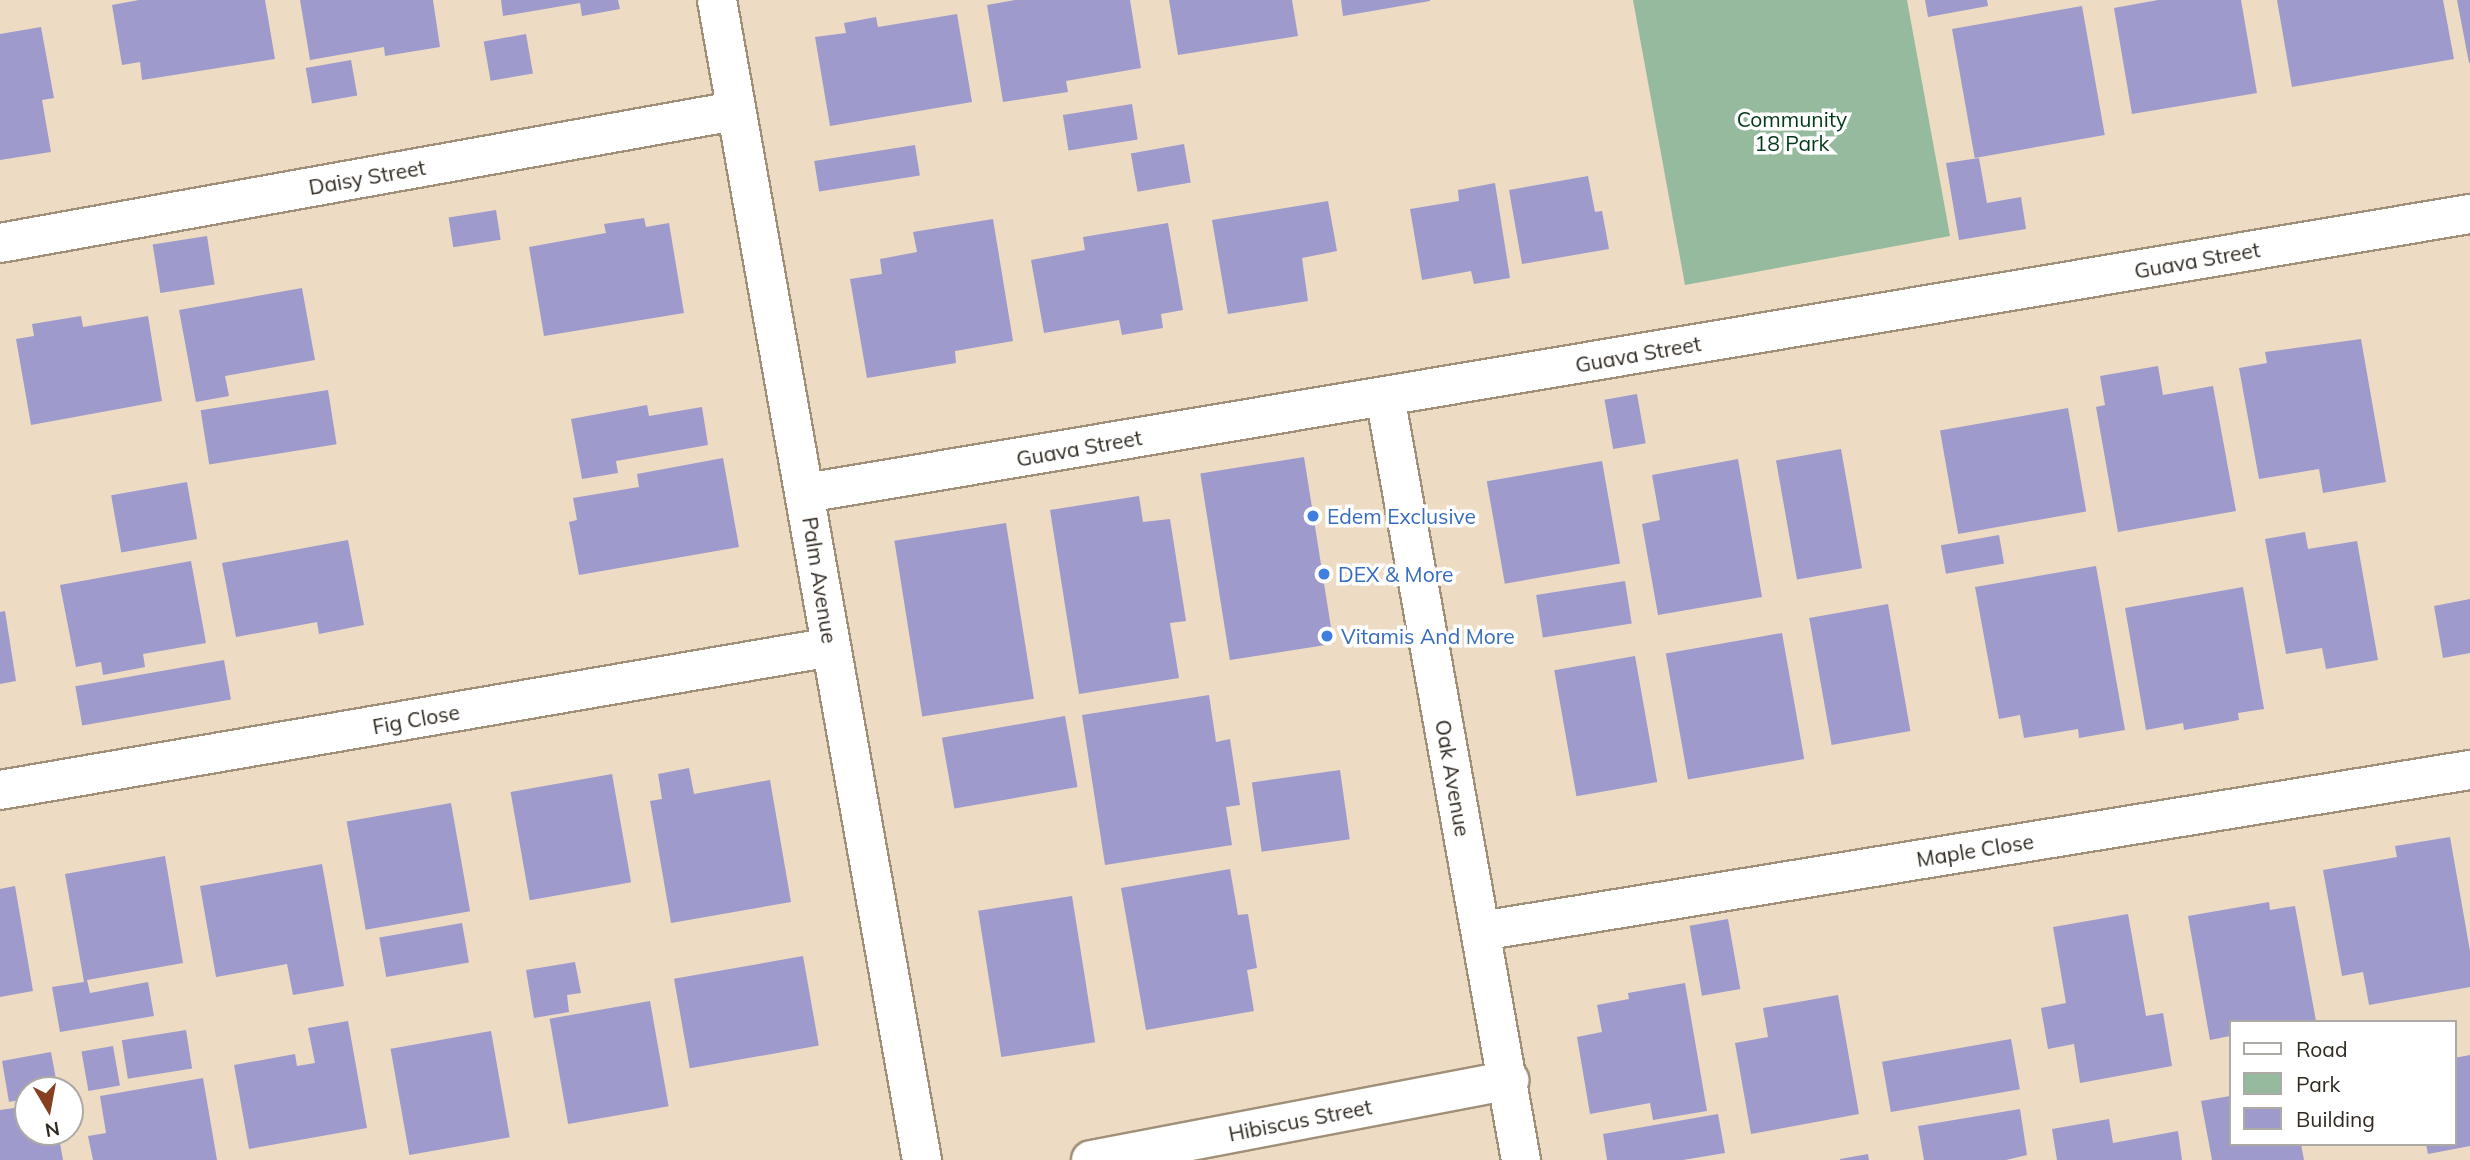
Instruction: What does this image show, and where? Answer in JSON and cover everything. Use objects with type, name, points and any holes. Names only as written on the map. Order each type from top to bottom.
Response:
[{"type":"street","name":"Palm Avenue","points":[[718,0],[734,111],[806,494],[922,1160]]},
{"type":"street","name":"Daisy Street","points":[[0,243],[734,111]]},
{"type":"street","name":"Guava Street","points":[[806,494],[2470,214]]},
{"type":"street","name":"Oak Avenue","points":[[1385,396],[1521,1160]]},
{"type":"street","name":"Fig Close","points":[[0,790],[831,647]]},
{"type":"street","name":"Maple Close","points":[[1481,930],[2470,770]]},
{"type":"street","name":"Hibiscus Street","points":[[1091,1160],[1508,1080]]},
{"type":"green space","name":"Community 18 Park","points":[[1633,0],[1907,0],[1950,236],[1685,285]]},
{"type":"building","points":[[139,0],[265,0],[275,59],[142,80],[140,62],[122,65],[112,5]]},
{"type":"building","points":[[300,0],[433,0],[440,47],[385,56],[384,47],[310,60]]},
{"type":"building","points":[[501,0],[618,0],[620,9],[582,16],[580,3],[503,16]]},
{"type":"building","points":[[1015,0],[1130,0],[1141,68],[1066,81],[1068,92],[1003,102],[987,5]]},
{"type":"building","points":[[1169,0],[1292,0],[1298,36],[1178,55]]},
{"type":"building","points":[[1341,0],[1430,0],[1430,1],[1343,16]]},
{"type":"building","points":[[1925,0],[1987,0],[1988,6],[1928,17]]},
{"type":"building","points":[[2158,0],[2241,0],[2257,93],[2132,114],[2114,8]]},
{"type":"building","points":[[2277,0],[2443,0],[2454,59],[2292,87]]},
{"type":"building","points":[[2457,0],[2470,0],[2470,63],[2469,63]]},
{"type":"building","points":[[2082,6],[2105,135],[1975,158],[1952,29]]},
{"type":"building","points":[[957,14],[972,102],[830,126],[815,37],[846,33],[844,23],[876,17],[878,27]]},
{"type":"building","points":[[41,27],[54,98],[42,100],[51,152],[0,160],[0,34]]},
{"type":"building","points":[[526,34],[533,73],[491,81],[484,41]]},
{"type":"building","points":[[351,60],[357,95],[312,103],[306,68]]},
{"type":"building","points":[[1132,104],[1138,140],[1068,151],[1063,115]]},
{"type":"building","points":[[1184,144],[1191,182],[1138,192],[1131,153]]},
{"type":"building","points":[[915,145],[920,176],[819,192],[814,161]]},
{"type":"building","points":[[1979,158],[1987,203],[2021,197],[2026,229],[1959,240],[1946,163]]},
{"type":"building","points":[[1588,176],[1595,212],[1602,211],[1609,249],[1522,264],[1509,190]]},
{"type":"building","points":[[1495,183],[1510,278],[1474,284],[1471,271],[1422,280],[1410,209],[1459,201],[1458,190]]},
{"type":"building","points":[[1328,201],[1337,251],[1302,258],[1308,301],[1228,314],[1212,220]]},
{"type":"building","points":[[496,210],[501,240],[453,247],[449,218]]},
{"type":"building","points":[[644,218],[646,227],[669,223],[684,313],[544,336],[529,247],[606,233],[604,224]]},
{"type":"building","points":[[993,219],[1013,341],[955,351],[956,363],[867,378],[850,279],[882,274],[880,259],[917,252],[913,232]]},
{"type":"building","points":[[1168,223],[1183,310],[1161,314],[1163,328],[1122,335],[1119,320],[1044,333],[1031,260],[1085,250],[1083,237]]},
{"type":"building","points":[[207,236],[215,284],[160,293],[153,245]]},
{"type":"building","points":[[302,288],[315,360],[225,376],[229,396],[196,402],[179,310]]},
{"type":"building","points":[[81,316],[83,327],[148,316],[162,401],[31,425],[16,339],[34,336],[32,324]]},
{"type":"building","points":[[2361,339],[2386,482],[2323,493],[2319,469],[2259,479],[2239,368],[2267,363],[2265,352]]},
{"type":"building","points":[[2158,366],[2163,395],[2213,386],[2236,511],[2118,532],[2096,407],[2105,405],[2100,376]]},
{"type":"building","points":[[328,390],[337,444],[209,465],[201,410]]},
{"type":"building","points":[[1637,394],[1646,443],[1613,449],[1605,400]]},
{"type":"building","points":[[647,405],[649,416],[702,407],[708,445],[616,461],[618,473],[582,479],[571,419]]},
{"type":"building","points":[[2068,408],[2086,511],[1958,534],[1940,431]]},
{"type":"building","points":[[1841,449],[1862,568],[1797,580],[1776,460]]},
{"type":"building","points":[[1304,457],[1334,644],[1230,660],[1200,473]]},
{"type":"building","points":[[723,458],[739,547],[579,575],[569,522],[577,520],[573,498],[639,487],[637,474]]},
{"type":"building","points":[[1738,459],[1762,597],[1658,615],[1642,524],[1660,520],[1652,475]]},
{"type":"building","points":[[1602,461],[1620,563],[1505,584],[1487,481]]},
{"type":"building","points":[[187,482],[197,539],[121,552],[111,495]]},
{"type":"building","points":[[1139,496],[1143,522],[1170,519],[1186,621],[1170,623],[1179,678],[1079,694],[1050,510]]},
{"type":"building","points":[[1006,523],[1034,699],[922,716],[894,541]]},
{"type":"building","points":[[2305,532],[2308,549],[2357,541],[2378,660],[2326,669],[2322,648],[2286,654],[2265,539]]},
{"type":"building","points":[[1999,535],[2004,564],[1946,574],[1941,545]]},
{"type":"building","points":[[348,540],[364,625],[319,634],[317,622],[236,637],[222,563]]},
{"type":"building","points":[[191,561],[206,643],[143,654],[145,667],[103,675],[101,662],[76,667],[60,585]]},
{"type":"building","points":[[2096,566],[2125,730],[2079,738],[2078,729],[2024,738],[2020,715],[1999,719],[1975,587]]},
{"type":"building","points":[[1625,581],[1632,623],[1543,638],[1536,595]]},
{"type":"building","points":[[2243,587],[2264,709],[2238,713],[2239,720],[2184,730],[2183,723],[2146,730],[2125,608]]},
{"type":"building","points":[[2470,599],[2470,653],[2443,658],[2434,606]]},
{"type":"building","points":[[1888,604],[1910,731],[1832,745],[1809,618]]},
{"type":"building","points":[[5,611],[16,681],[0,684],[0,612]]},
{"type":"building","points":[[1782,633],[1804,759],[1688,780],[1666,653]]},
{"type":"building","points":[[1635,656],[1657,782],[1576,796],[1554,670]]},
{"type":"building","points":[[224,660],[231,699],[82,726],[75,686]]},
{"type":"building","points":[[1209,695],[1216,742],[1230,739],[1240,805],[1226,807],[1232,845],[1105,865],[1082,715]]},
{"type":"building","points":[[1065,716],[1078,787],[954,809],[942,738]]},
{"type":"building","points":[[689,768],[694,794],[770,780],[791,902],[671,923],[650,801],[662,799],[658,774]]},
{"type":"building","points":[[1340,770],[1350,839],[1262,852],[1252,782]]},
{"type":"building","points":[[612,774],[631,882],[530,900],[511,792]]},
{"type":"building","points":[[451,803],[470,911],[366,930],[347,821]]},
{"type":"building","points":[[2450,837],[2470,951],[2470,987],[2369,1005],[2363,972],[2342,976],[2323,870],[2397,857],[2395,846]]},
{"type":"building","points":[[165,856],[183,963],[87,980],[90,993],[148,982],[154,1016],[60,1032],[52,987],[84,982],[65,874]]},
{"type":"building","points":[[322,864],[344,986],[293,995],[287,964],[216,977],[200,886]]},
{"type":"building","points":[[1230,869],[1238,915],[1248,914],[1257,968],[1247,970],[1254,1011],[1146,1030],[1121,888]]},
{"type":"building","points":[[15,886],[33,991],[0,997],[0,889]]},
{"type":"building","points":[[1072,896],[1095,1042],[1001,1057],[978,911]]},
{"type":"building","points":[[2269,902],[2270,910],[2295,906],[2316,1020],[2228,1020],[2228,1036],[2210,1040],[2188,916]]},
{"type":"building","points":[[2128,914],[2146,1016],[2163,1013],[2172,1066],[2080,1083],[2074,1044],[2048,1049],[2041,1008],[2066,1003],[2053,927]]},
{"type":"building","points":[[1728,919],[1740,989],[1702,996],[1690,926]]},
{"type":"building","points":[[462,923],[469,962],[386,977],[379,938]]},
{"type":"building","points":[[803,956],[819,1046],[690,1068],[674,979]]},
{"type":"building","points":[[575,962],[581,993],[567,995],[569,1012],[534,1018],[526,970]]},
{"type":"building","points":[[1685,983],[1707,1111],[1653,1120],[1650,1103],[1590,1114],[1577,1037],[1602,1032],[1597,1005],[1629,999],[1628,993]]},
{"type":"building","points":[[1838,995],[1859,1114],[1751,1134],[1735,1043],[1768,1037],[1763,1008]]},
{"type":"building","points":[[650,1001],[669,1106],[568,1124],[550,1019]]},
{"type":"building","points":[[348,1021],[367,1128],[249,1149],[234,1065],[295,1054],[297,1066],[315,1063],[308,1028]]},
{"type":"building","points":[[186,1030],[192,1069],[128,1079],[122,1040]]},
{"type":"building","points":[[491,1031],[510,1137],[409,1155],[391,1049]]},
{"type":"building","points":[[2011,1039],[2020,1089],[1891,1112],[1882,1062]]},
{"type":"building","points":[[113,1046],[120,1085],[88,1091],[81,1052]]},
{"type":"building","points":[[51,1052],[55,1076],[14,1076],[14,1101],[9,1102],[2,1061]]},
{"type":"building","points":[[2470,1055],[2470,1146],[2428,1154],[2426,1146],[2456,1146],[2456,1058]]},
{"type":"building","points":[[203,1078],[217,1160],[93,1160],[88,1136],[106,1133],[100,1096]]},
{"type":"building","points":[[2228,1096],[2228,1146],[2301,1146],[2304,1160],[2212,1160],[2201,1101]]},
{"type":"building","points":[[14,1108],[14,1146],[60,1146],[63,1160],[0,1160],[0,1110]]},
{"type":"building","points":[[2020,1109],[2027,1155],[2006,1160],[1924,1160],[1918,1126]]},
{"type":"building","points":[[1718,1114],[1725,1153],[1683,1160],[1607,1160],[1603,1134]]},
{"type":"building","points":[[2109,1119],[2113,1143],[2178,1131],[2182,1160],[2057,1160],[2052,1129]]},
{"type":"building","points":[[1868,1154],[1869,1160],[1840,1160],[1840,1159]]},
{"type":"place","name":"Edem Exclusive","points":[[1313,516]]},
{"type":"place","name":"DEX & More","points":[[1324,574]]},
{"type":"place","name":"Vitamis And More","points":[[1327,636]]}]
